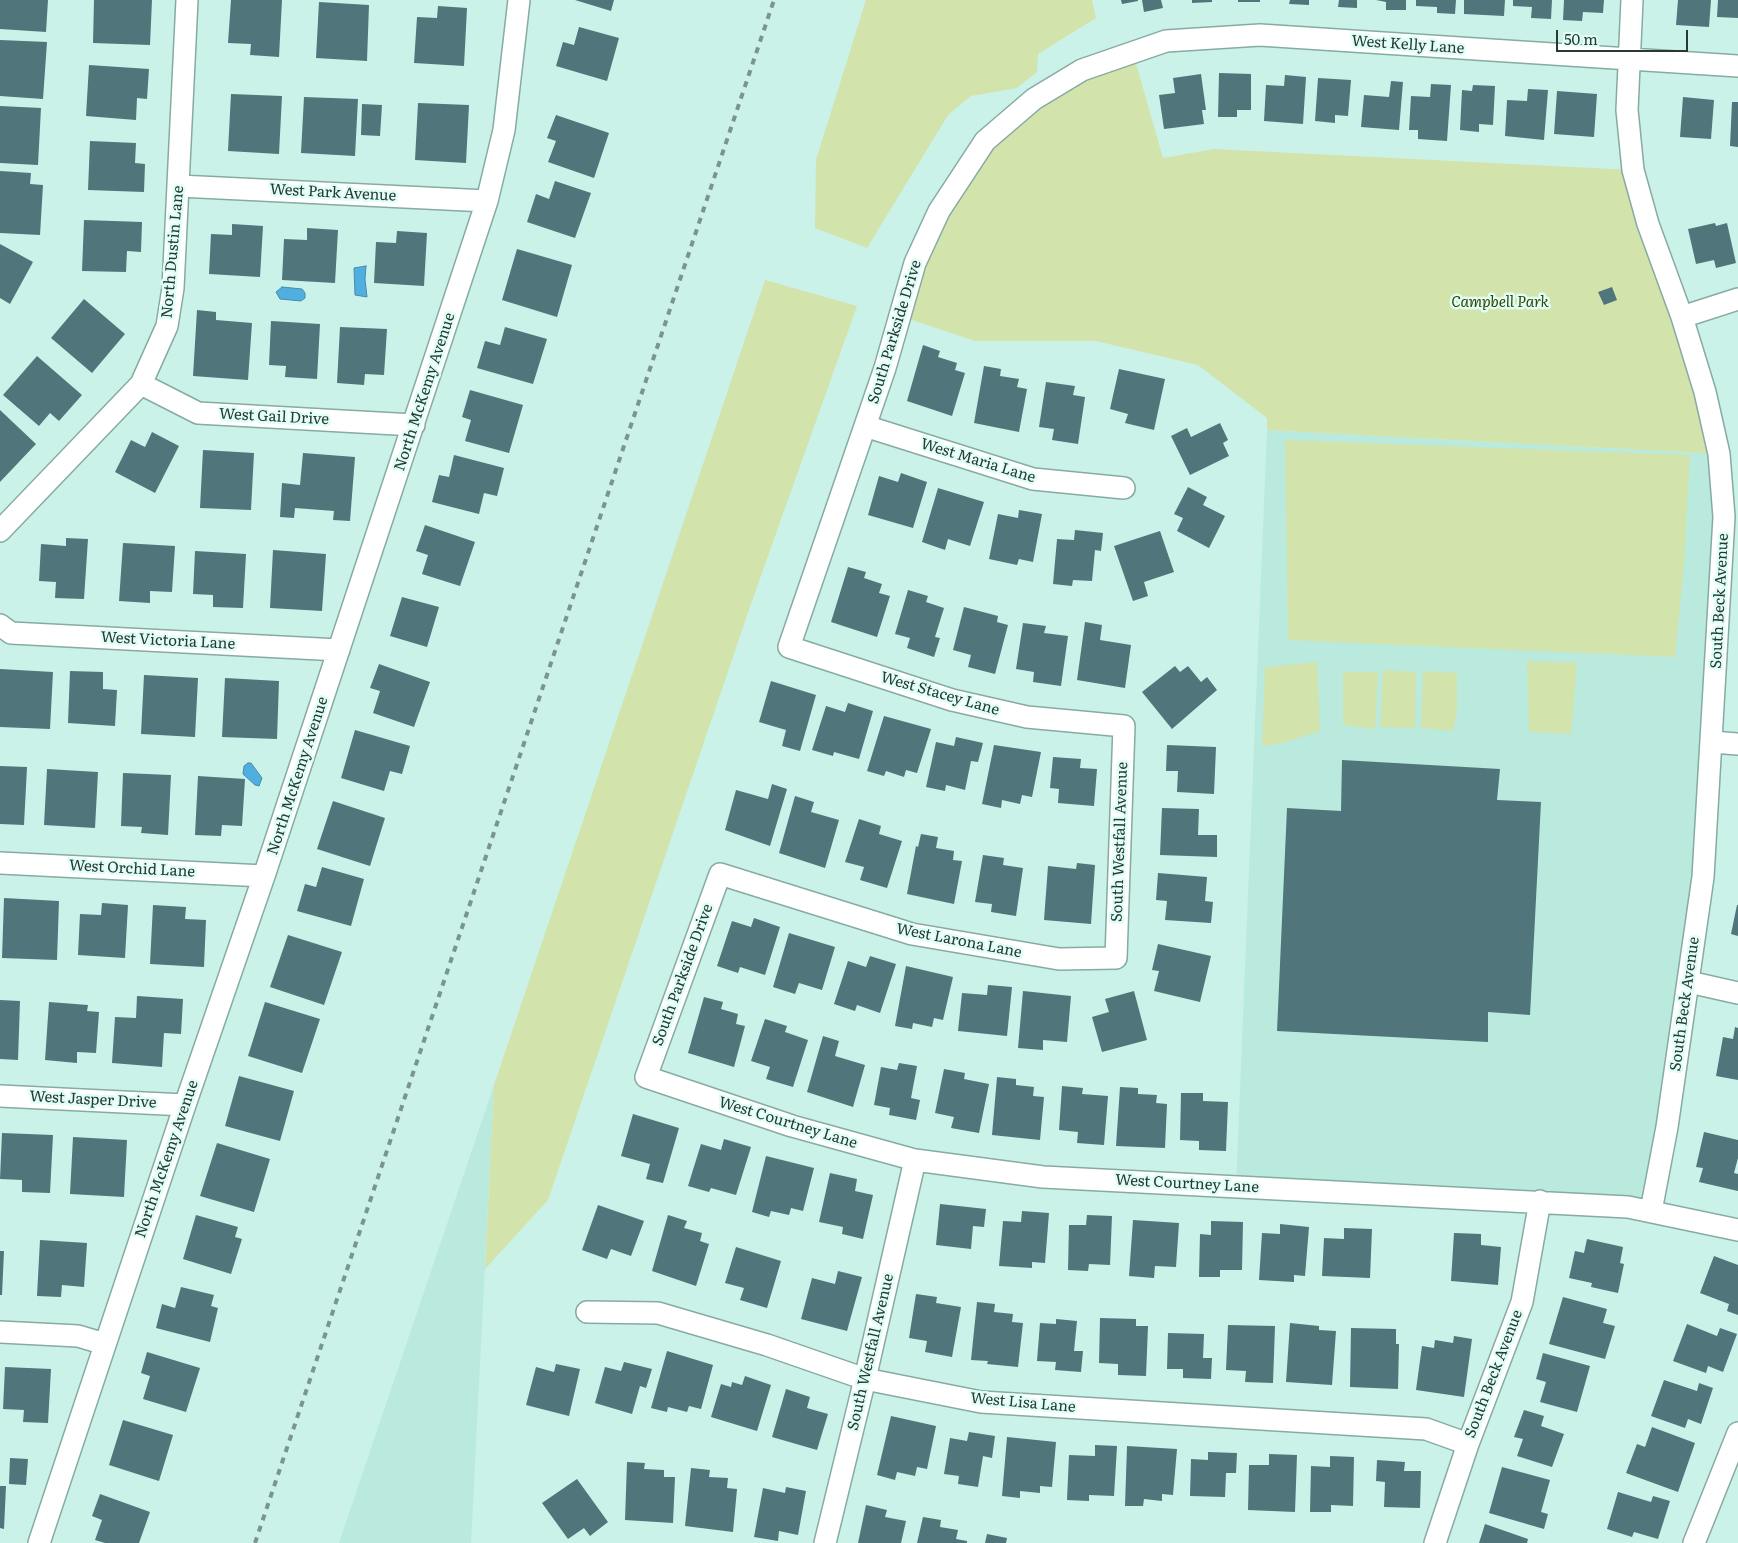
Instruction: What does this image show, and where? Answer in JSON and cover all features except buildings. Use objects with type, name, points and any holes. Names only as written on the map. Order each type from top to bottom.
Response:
[{"type":"street","name":"North Dustin Lane","points":[[0,531],[141,384],[167,326],[173,288],[187,0]]},
{"type":"street","name":"North McKemy Avenue","points":[[39,1543],[185,1105],[264,876],[486,202],[504,130],[520,0]]},
{"type":"street","name":"South Beck Avenue","points":[[1632,0],[1628,110],[1633,170],[1648,224],[1682,317],[1705,392],[1731,517],[1712,742],[1704,877],[1652,1211]]},
{"type":"street","name":"West Kelly Lane","points":[[1082,70],[1166,41],[1260,35],[1738,66]]},
{"type":"street","name":"South Parkside Drive","points":[[789,648],[885,368],[915,263],[939,210],[985,141],[1034,99],[1082,70]]},
{"type":"street","name":"West Park Avenue","points":[[179,186],[486,202]]},
{"type":"street","points":[[1682,317],[1738,299]]},
{"type":"street","name":"West Gail Drive","points":[[141,384],[198,413],[414,425]]},
{"type":"street","name":"West Maria Lane","points":[[864,426],[1033,479],[1124,488]]},
{"type":"street","name":"West Victoria Lane","points":[[0,625],[10,633],[339,650]]},
{"type":"street","name":"West Stacey Lane","points":[[789,648],[952,700],[1027,717],[1124,726]]},
{"type":"street","name":"South Westfall Avenue","points":[[1116,958],[1124,726]]},
{"type":"street","points":[[1712,742],[1738,744]]},
{"type":"street","name":"West Orchid Lane","points":[[0,863],[264,876]]},
{"type":"street","name":"South Parkside Drive","points":[[646,1077],[720,874]]},
{"type":"street","name":"West Larona Lane","points":[[720,874],[912,934],[1059,959],[1116,958]]},
{"type":"street","points":[[1689,982],[1738,993]]},
{"type":"street","name":"West Courtney Lane","points":[[646,1077],[792,1126],[915,1160],[1043,1177],[1540,1201],[1652,1211],[1738,1230]]},
{"type":"street","name":"West Jasper Drive","points":[[0,1096],[185,1105]]},
{"type":"street","name":"South Westfall Avenue","points":[[825,1543],[915,1160]]},
{"type":"street","name":"South Beck Avenue","points":[[1435,1543],[1468,1444],[1522,1302],[1540,1201]]},
{"type":"street","name":"West Lisa Lane","points":[[587,1312],[658,1313],[767,1345],[865,1379],[981,1402],[1426,1429],[1468,1444]]},
{"type":"street","points":[[0,1332],[78,1336],[105,1344]]},
{"type":"street","points":[[1694,1543],[1730,1476],[1738,1432]]},
{"type":"shaded area","points":[[1267,430],[1719,454],[1714,722],[1651,1211],[1236,1187]]},
{"type":"shaded area","points":[[494,1085],[471,1543],[339,1543]]},
{"type":"green space","points":[[866,0],[1092,0],[1096,18],[1038,54],[1037,72],[1017,88],[971,96],[948,115],[867,248],[815,228],[816,160]]},
{"type":"green space","name":"Campbell Park","points":[[1133,53],[1163,158],[1214,149],[1633,170],[1719,454],[1267,430],[1267,418],[1198,365],[1096,341],[975,341],[900,316],[939,211],[1034,99]]},
{"type":"green space","points":[[765,280],[857,306],[752,601],[548,1200],[485,1269],[494,1085]]},
{"type":"green space","points":[[1285,440],[1690,455],[1684,564],[1675,657],[1288,640]]},
{"type":"green space","points":[[1527,661],[1577,663],[1571,734],[1529,732]]},
{"type":"green space","points":[[1317,662],[1320,731],[1283,743],[1262,746],[1265,667]]},
{"type":"green space","points":[[1383,670],[1416,672],[1415,728],[1380,727]]},
{"type":"green space","points":[[1423,671],[1457,673],[1457,712],[1453,731],[1421,728]]},
{"type":"green space","points":[[1343,672],[1378,672],[1375,729],[1343,725]]},
{"type":"water","points":[[366,266],[367,297],[355,295],[354,268]]},
{"type":"water","points":[[282,287],[302,289],[305,293],[305,298],[301,301],[280,299],[276,292]]},
{"type":"water","points":[[251,763],[262,778],[259,786],[255,785],[243,774],[244,766]]},
{"type":"railway","points":[[255,1543],[774,0]]}]
